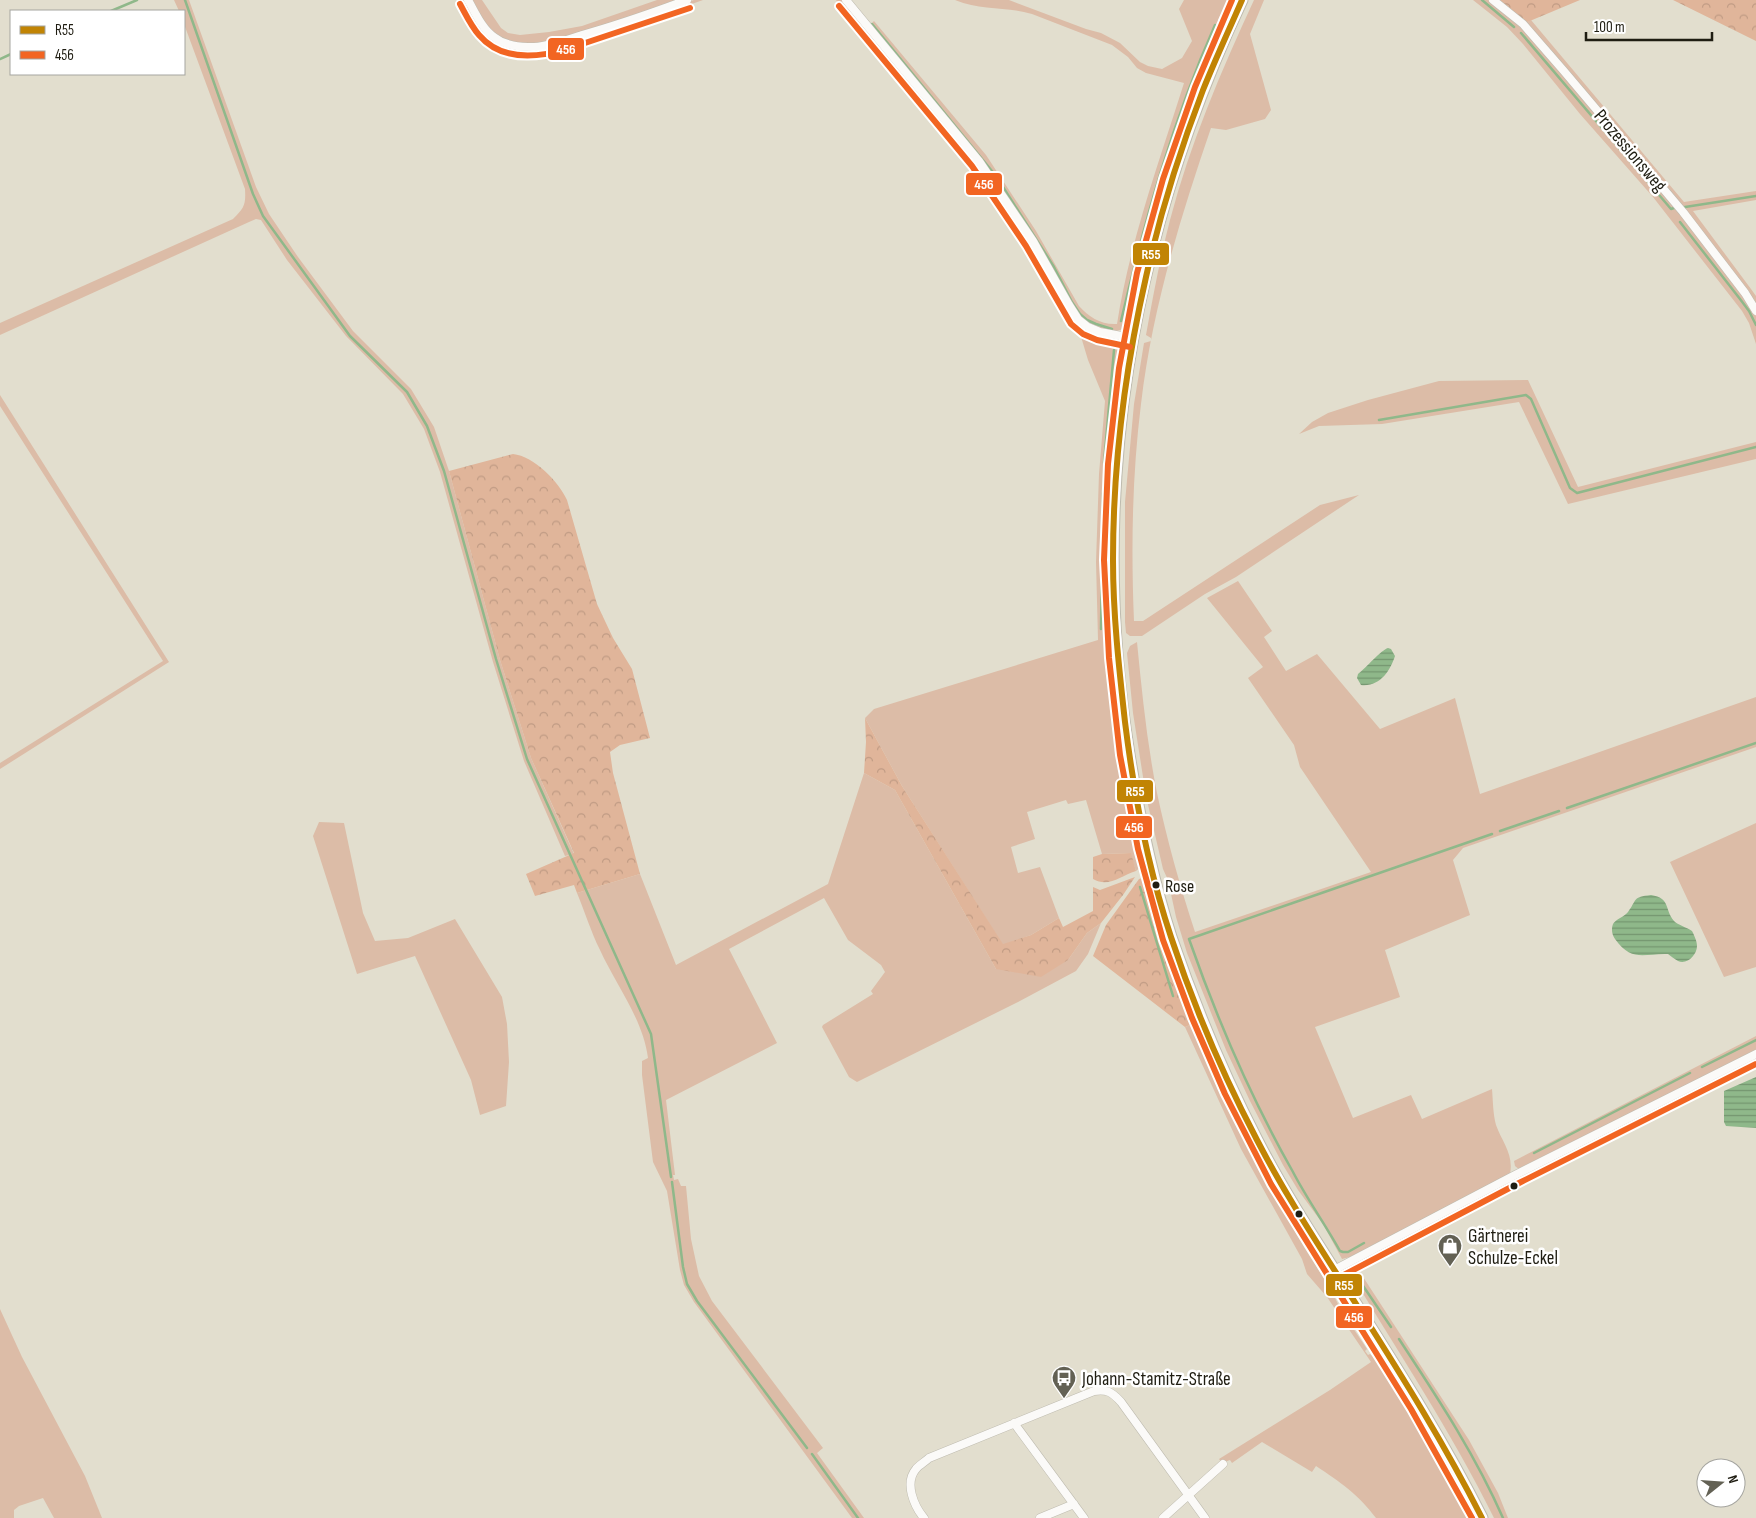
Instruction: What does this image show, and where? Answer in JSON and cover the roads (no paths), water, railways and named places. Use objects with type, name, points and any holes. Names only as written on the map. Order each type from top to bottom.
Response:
[{"type":"main road","points":[[1242,0],[1210,72],[1174,169],[1148,260],[1132,338],[1122,402],[1114,502],[1113,569],[1119,680],[1136,797],[1152,870],[1171,935],[1194,1002],[1212,1046],[1256,1139],[1334,1270],[1430,1421],[1482,1518]]},
{"type":"street","points":[[468,0],[494,38],[512,46],[536,47],[608,28],[687,0]]},
{"type":"street","points":[[846,0],[979,161],[1033,241],[1078,320],[1100,332],[1132,338]]},
{"type":"street","name":"Prozessionsweg","points":[[1494,0],[1522,24],[1563,70],[1682,212],[1745,293],[1756,311]]},
{"type":"street","points":[[1334,1270],[1515,1175],[1756,1054]]},
{"type":"street","points":[[924,1518],[918,1510],[913,1497],[911,1484],[915,1470],[928,1458],[1094,1391],[1104,1390],[1113,1393],[1121,1402],[1205,1518]]},
{"type":"street","points":[[1014,1424],[1084,1518]]},
{"type":"street","points":[[1163,1518],[1223,1464]]},
{"type":"street","points":[[1040,1518],[1074,1504]]},
{"type":"waterway","points":[[113,10],[137,0]]},
{"type":"waterway","points":[[185,0],[253,194],[263,216],[350,336],[407,392],[427,426],[444,471],[496,659],[527,759],[651,1034],[671,1177]]},
{"type":"waterway","points":[[1482,0],[1514,27]]},
{"type":"waterway","points":[[872,24],[996,176],[1054,267],[1080,314],[1087,320],[1112,329]]},
{"type":"waterway","points":[[1121,321],[1161,170],[1186,97],[1215,25]]},
{"type":"waterway","points":[[1521,33],[1671,209],[1674,208]]},
{"type":"waterway","points":[[0,59],[10,54]]},
{"type":"waterway","points":[[1685,207],[1756,196]]},
{"type":"waterway","points":[[1680,222],[1749,311],[1756,325]]},
{"type":"waterway","points":[[1104,463],[1114,350]]},
{"type":"waterway","points":[[1379,420],[1526,395],[1531,399],[1570,488],[1577,493],[1756,447]]},
{"type":"waterway","points":[[1101,629],[1103,493]]},
{"type":"waterway","points":[[1567,808],[1756,743]]},
{"type":"waterway","points":[[1500,831],[1559,811]]},
{"type":"waterway","points":[[1364,1243],[1348,1252],[1340,1251],[1298,1182],[1249,1087],[1211,999],[1189,939],[1492,834]]},
{"type":"waterway","points":[[1140,887],[1173,996]]},
{"type":"waterway","points":[[1702,1067],[1756,1040]]},
{"type":"waterway","points":[[1724,1079],[1756,1064]]},
{"type":"waterway","points":[[1534,1153],[1690,1073]]},
{"type":"waterway","points":[[672,1182],[687,1284],[697,1301],[807,1448]]},
{"type":"waterway","points":[[1357,1277],[1391,1327]]},
{"type":"waterway","points":[[1399,1339],[1468,1449],[1503,1518]]},
{"type":"waterway","points":[[812,1454],[858,1518]]},
{"type":"place","name":"Rose","points":[[1156,885]]},
{"type":"place","name":"Gärtnerei Schulze-Eckel","points":[[1450,1267]]},
{"type":"place","name":"Johann-Stamitz-Straße","points":[[1064,1399]]}]
